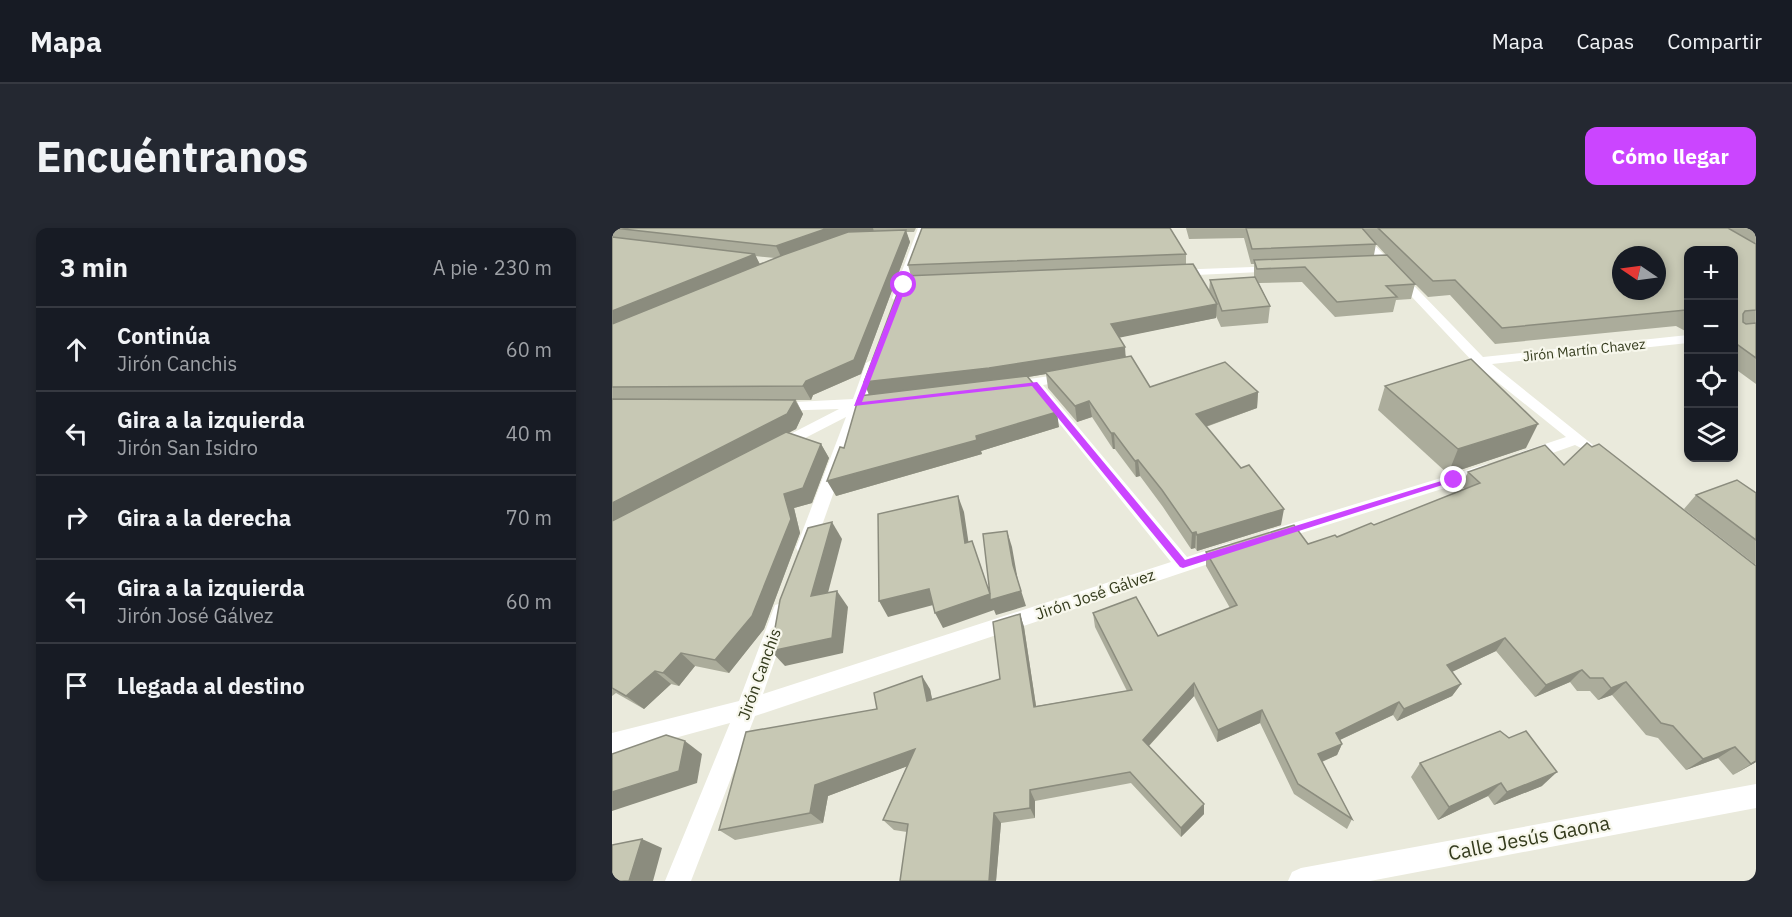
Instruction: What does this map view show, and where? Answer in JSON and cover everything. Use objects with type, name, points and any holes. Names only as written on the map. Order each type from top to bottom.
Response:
[{"type":"street","points":[[1352,228],[1480,361],[1596,454]]},
{"type":"street","points":[[891,318],[910,284],[917,234]]},
{"type":"street","points":[[1365,265],[1388,264]]},
{"type":"street","points":[[1164,273],[1294,268]]},
{"type":"street","name":"Jirón Martín Chavez","points":[[1480,361],[1684,340]]},
{"type":"street","points":[[800,562],[878,350]]},
{"type":"street","points":[[999,388],[1081,375]]},
{"type":"street","points":[[1034,383],[1183,564]]},
{"type":"street","points":[[766,408],[880,402]]},
{"type":"street","points":[[765,454],[857,405]]},
{"type":"street","name":"Jirón José Gálvez","points":[[612,744],[747,709],[1183,564],[1577,439]]},
{"type":"street","name":"Jirón Canchis","points":[[678,881],[747,709],[788,596]]},
{"type":"street","name":"Calle Jesús Gaona","points":[[1301,881],[1756,796]]},
{"type":"building","points":[[614,228],[828,228],[776,246]]},
{"type":"building","points":[[922,228],[1170,228],[1186,254],[908,265]]},
{"type":"building","points":[[1246,228],[1362,228],[1376,244],[1252,249]]},
{"type":"building","points":[[1378,228],[1728,228],[1756,244],[1756,310],[1745,311],[1743,322],[1756,323],[1756,358],[1738,345],[1738,246],[1684,246],[1684,310],[1502,328],[1455,280],[1433,281]]},
{"type":"building","points":[[906,230],[854,360],[806,381],[803,386],[612,387],[612,324],[783,255],[848,232]]},
{"type":"building","points":[[612,237],[755,254],[612,311]]},
{"type":"building","points":[[1387,255],[1415,284],[1386,286],[1397,297],[1337,302],[1305,267],[1257,269],[1254,260]]},
{"type":"building","points":[[1193,264],[1217,304],[1111,324],[1125,347],[989,368],[864,382],[904,276]]},
{"type":"building","points":[[1255,277],[1270,306],[1222,311],[1210,280]]},
{"type":"building","points":[[1131,356],[1150,387],[1225,362],[1258,392],[1196,414],[1241,468],[1249,465],[1284,509],[1197,535],[1196,532],[1192,533],[1162,490],[1138,460],[1135,461],[1114,433],[1111,433],[1089,401],[1075,406],[1045,372]]},
{"type":"building","points":[[1471,359],[1538,424],[1458,449],[1385,386]]},
{"type":"building","points":[[1027,376],[1057,412],[976,436],[977,440],[827,481],[840,447],[844,448],[859,396]]},
{"type":"building","points":[[612,399],[795,400],[787,414],[612,503]]},
{"type":"building","points":[[786,432],[821,444],[803,488],[784,494],[791,519],[752,616],[715,660],[681,653],[663,673],[655,671],[626,696],[612,688],[612,521]]},
{"type":"building","points":[[1587,443],[1592,447],[1599,444],[1756,566],[1756,761],[1751,764],[1735,747],[1703,759],[1673,726],[1661,723],[1626,682],[1611,688],[1603,678],[1590,678],[1582,670],[1546,685],[1505,638],[1447,665],[1461,684],[1404,709],[1399,702],[1336,733],[1342,744],[1318,754],[1352,819],[1298,784],[1262,710],[1218,730],[1194,683],[1143,740],[1204,804],[1181,828],[1130,772],[1030,790],[1030,808],[994,813],[989,881],[900,881],[908,824],[883,820],[915,749],[815,785],[810,813],[719,830],[746,732],[877,709],[874,693],[922,676],[927,701],[1000,679],[993,622],[1020,614],[1034,707],[1132,690],[1093,613],[1136,597],[1158,636],[1237,605],[1206,552],[1294,525],[1308,544],[1335,535],[1337,537],[1371,523],[1374,525],[1480,483],[1468,472],[1545,445],[1564,465]]},
{"type":"building","points":[[1737,480],[1756,493],[1756,540],[1696,495]]},
{"type":"building","points":[[958,496],[965,543],[972,541],[990,594],[935,613],[929,589],[879,601],[878,514]]},
{"type":"building","points":[[832,522],[811,596],[837,591],[832,638],[771,651],[780,600],[808,528]]},
{"type":"building","points":[[1007,531],[1013,565],[1021,591],[990,600],[983,534]]},
{"type":"building","points":[[1500,731],[1509,738],[1526,731],[1557,772],[1507,792],[1501,783],[1449,807],[1420,763]]},
{"type":"building","points":[[666,735],[685,741],[679,771],[612,792],[612,754]]},
{"type":"building","points":[[642,839],[629,881],[612,881],[612,845]]},
{"type":"route","points":[[904,285],[857,405],[1034,383],[1183,564],[1454,480]]}]
